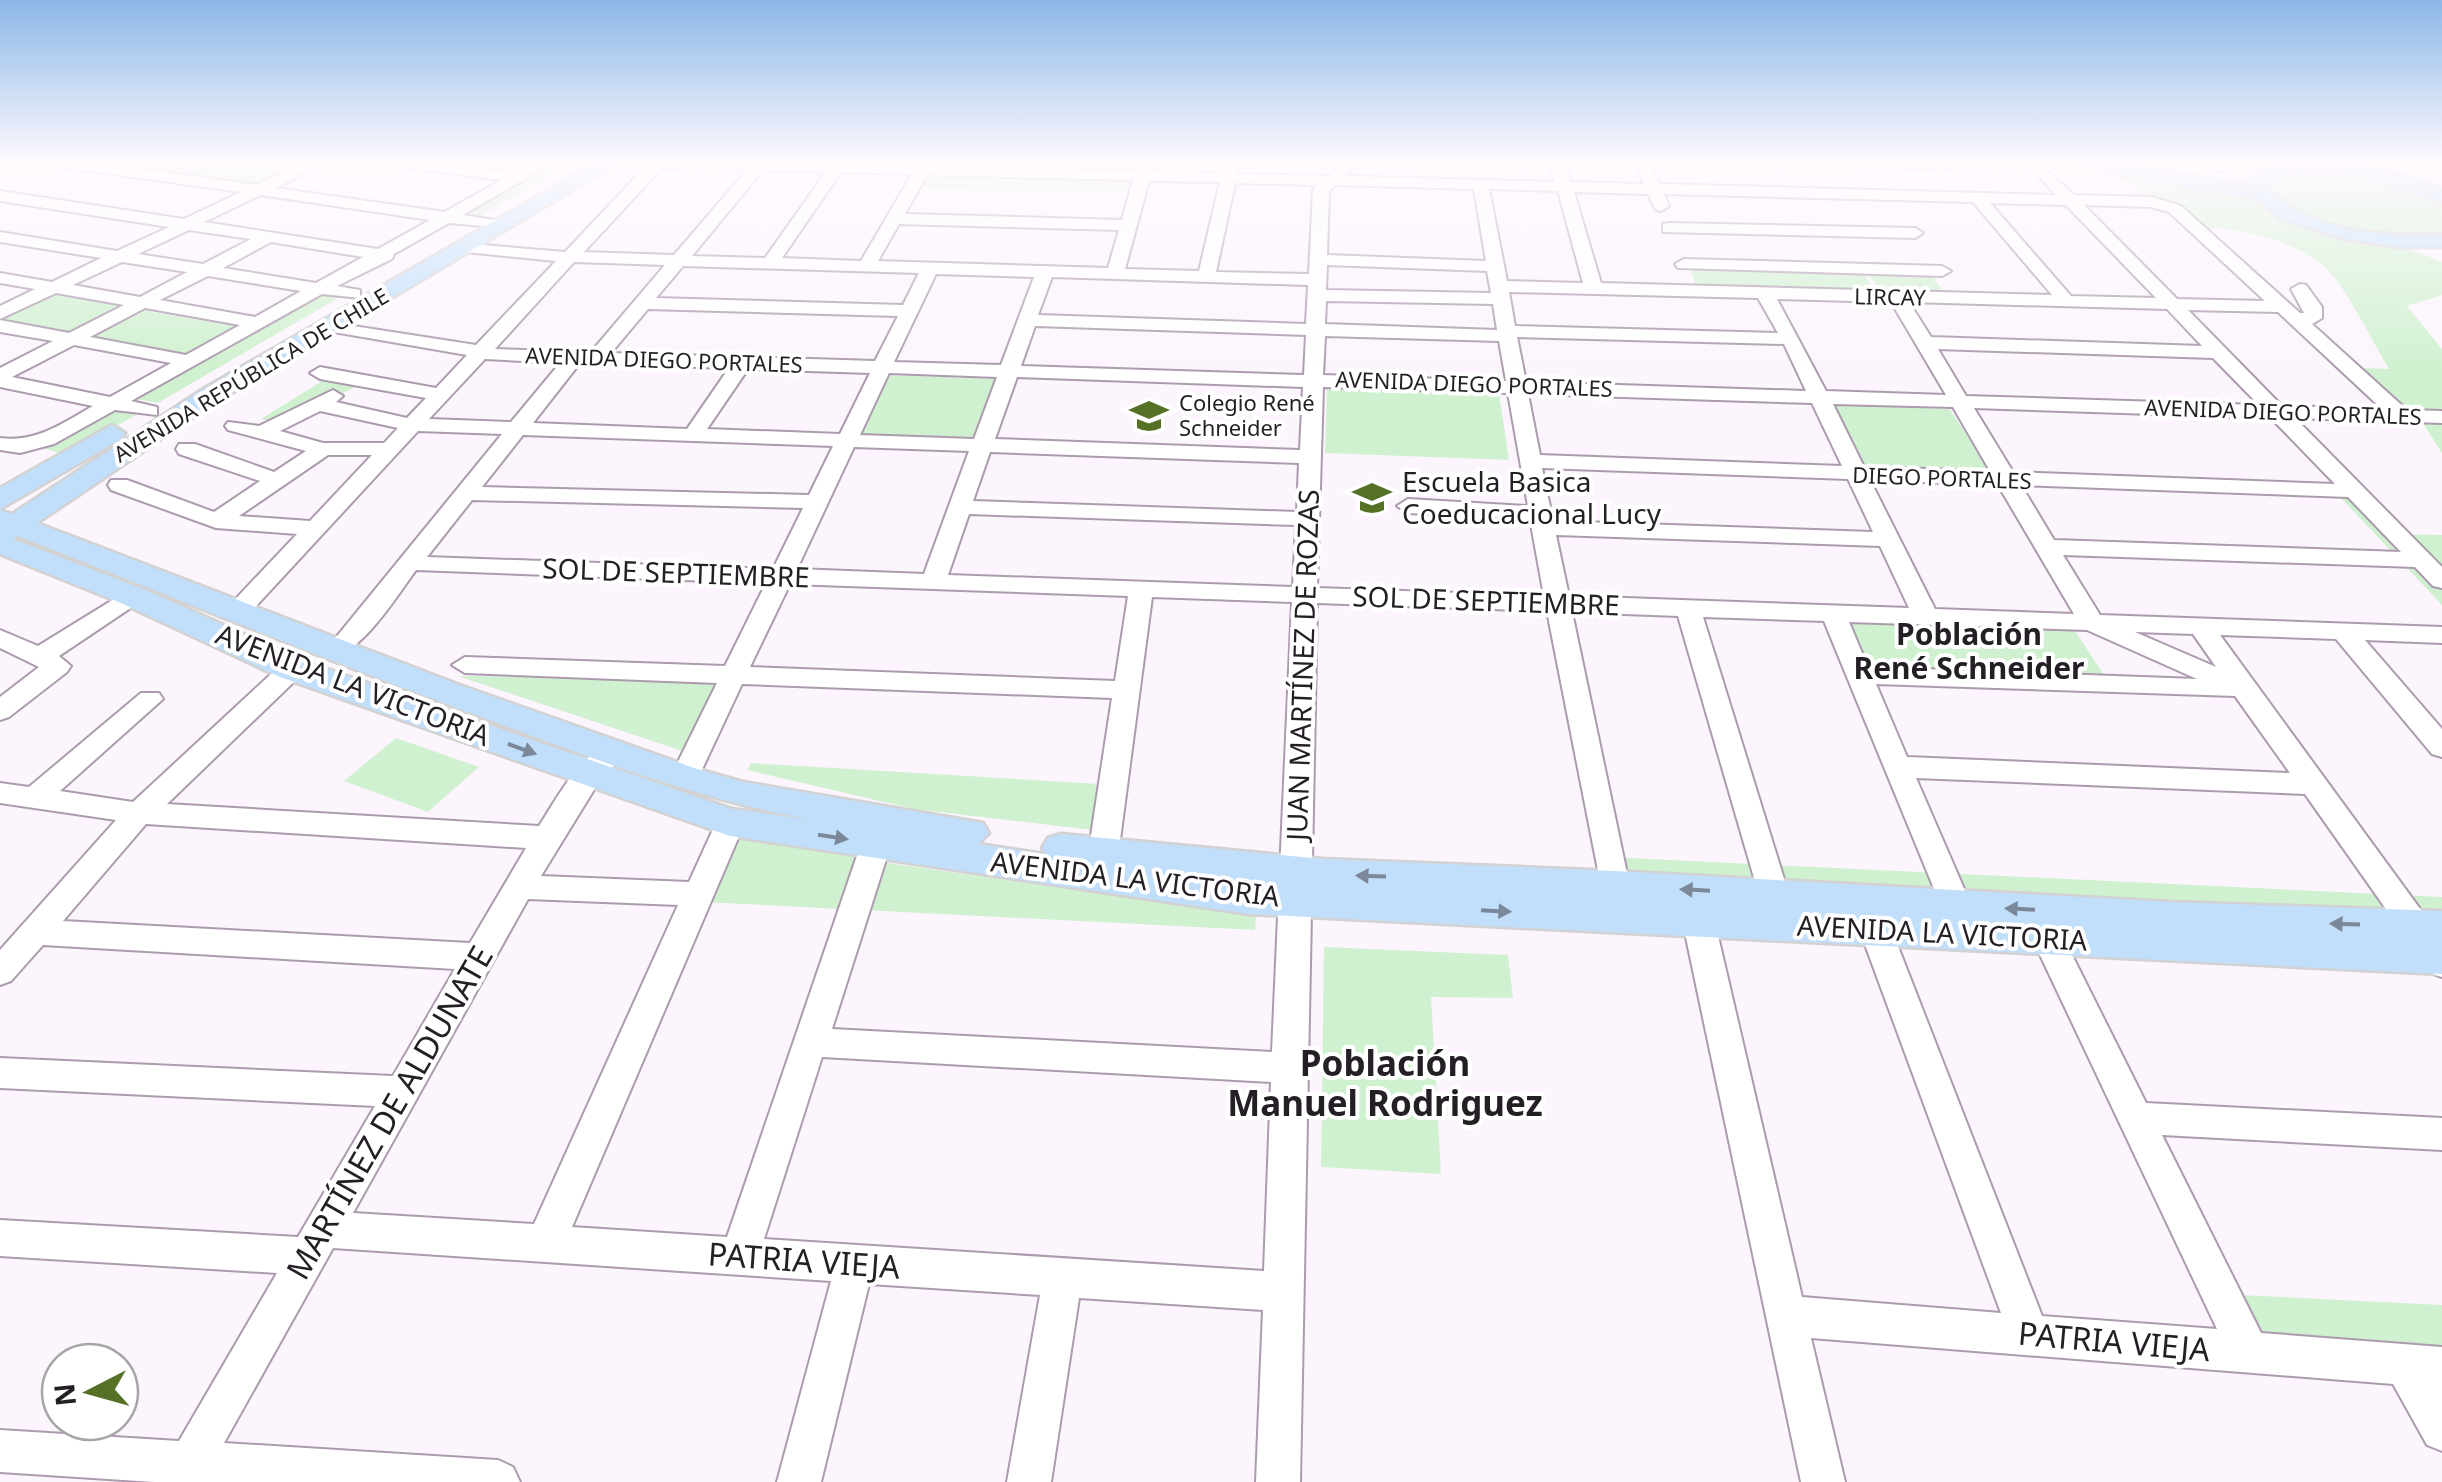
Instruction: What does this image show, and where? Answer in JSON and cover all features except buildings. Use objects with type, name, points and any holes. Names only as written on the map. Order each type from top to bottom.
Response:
[{"type":"main road","name":"AVENIDA REPÚBLICA DE CHILE","points":[[3,525],[64,461],[412,259],[473,231]]},
{"type":"main road","name":"AVENIDA REPÚBLICA DE CHILE","points":[[3,525],[209,396],[465,247],[482,231]]},
{"type":"main road","points":[[2355,231],[2442,256]]},
{"type":"main road","points":[[2398,241],[2442,241]]},
{"type":"main road","name":"AVENIDA LA VICTORIA","points":[[3,525],[132,596],[292,668],[601,763],[684,778],[743,795],[1294,886],[1617,902],[1774,895],[1961,920],[2048,938],[2435,946]]},
{"type":"main road","name":"AVENIDA LA VICTORIA","points":[[3,525],[333,650],[730,822],[1249,899],[1294,886]]},
{"type":"main road","name":"AVENIDA LA VICTORIA","points":[[1617,902],[1699,922],[1876,931],[1961,920],[2435,946]]},
{"type":"street","points":[[0,313],[172,231]]},
{"type":"street","points":[[240,231],[412,259]]},
{"type":"street","points":[[0,444],[29,446],[424,231]]},
{"type":"street","points":[[236,613],[591,231]]},
{"type":"street","points":[[333,650],[347,641],[517,428],[641,303],[698,231]]},
{"type":"street","points":[[770,263],[792,231]]},
{"type":"street","points":[[867,266],[887,231]]},
{"type":"street","points":[[1115,274],[1127,231]]},
{"type":"street","points":[[1206,277],[1217,231]]},
{"type":"street","name":"JUAN MARTÍNEZ DE ROZAS","points":[[1278,1482],[1294,886],[1320,231]]},
{"type":"street","points":[[1488,231],[1617,902]]},
{"type":"street","points":[[1578,231],[1594,289]]},
{"type":"street","points":[[1670,231],[1696,292]]},
{"type":"street","points":[[1703,231],[1929,252]]},
{"type":"street","points":[[1914,231],[1963,299]]},
{"type":"street","points":[[2006,231],[2066,302]]},
{"type":"street","points":[[2101,231],[2442,581]]},
{"type":"street","points":[[2197,231],[2402,416]]},
{"type":"street","points":[[0,236],[354,294]]},
{"type":"street","points":[[0,378],[271,236]]},
{"type":"street","points":[[465,247],[566,257],[1206,277],[1318,278],[1494,266]]},
{"type":"street","points":[[1684,264],[1929,252]]},
{"type":"street","points":[[684,778],[930,268]]},
{"type":"street","points":[[932,582],[1045,271]]},
{"type":"street","points":[[0,278],[260,323]]},
{"type":"street","name":"LIRCAY","points":[[1318,278],[1499,293],[1594,289],[2171,304],[2289,313]]},
{"type":"street","points":[[2289,313],[2313,318],[2313,306],[2300,290]]},
{"type":"street","points":[[1765,294],[1791,339],[1926,617]]},
{"type":"street","points":[[1897,297],[2092,622],[2245,690]]},
{"type":"street","points":[[641,303],[909,310]]},
{"type":"street","points":[[1029,320],[1791,339]]},
{"type":"street","name":"AVENIDA DIEGO PORTALES","points":[[328,325],[479,354],[2442,417]]},
{"type":"street","points":[[0,326],[190,361]]},
{"type":"street","points":[[1926,344],[2218,352]]},
{"type":"street","points":[[692,435],[742,362]]},
{"type":"street","points":[[320,373],[440,395]]},
{"type":"street","points":[[0,378],[150,411]]},
{"type":"street","points":[[263,432],[361,381]]},
{"type":"street","points":[[318,404],[412,425],[1311,457]]},
{"type":"street","points":[[235,426],[322,448],[390,448]]},
{"type":"street","points":[[29,446],[36,453],[64,461]]},
{"type":"street","points":[[216,521],[322,448]]},
{"type":"street","points":[[186,449],[277,480]]},
{"type":"street","name":"DIEGO PORTALES","points":[[1530,462],[2354,491]]},
{"type":"street","points":[[119,486],[216,521],[316,528]]},
{"type":"street","points":[[466,493],[818,502]]},
{"type":"street","points":[[1408,506],[1541,521],[1887,539]]},
{"type":"street","points":[[960,507],[1309,520]]},
{"type":"street","points":[[2045,547],[2422,560]]},
{"type":"street","name":"SOL DE SEPTIEMBRE","points":[[409,563],[2442,635]]},
{"type":"street","points":[[1103,855],[1141,589]]},
{"type":"street","points":[[0,711],[49,661],[132,596]]},
{"type":"street","points":[[1688,608],[1774,895]]},
{"type":"street","points":[[1833,614],[1961,920]]},
{"type":"street","points":[[2200,626],[2312,784],[2435,946]]},
{"type":"street","points":[[2344,632],[2442,747]]},
{"type":"street","points":[[0,638],[49,661]]},
{"type":"street","points":[[465,664],[1126,690]]},
{"type":"street","points":[[0,972],[139,813],[292,668]]},
{"type":"street","points":[[1858,674],[2245,690]]},
{"type":"street","points":[[34,798],[150,699]]},
{"type":"street","name":"MARTÍNEZ DE ALDUNATE","points":[[184,1472],[547,838],[601,763]]},
{"type":"street","points":[[1897,767],[2312,784]]},
{"type":"street","points":[[0,793],[139,813],[547,838]]},
{"type":"street","points":[[545,1244],[730,822]]},
{"type":"street","points":[[739,1256],[876,844]]},
{"type":"street","points":[[521,886],[698,894]]},
{"type":"street","points":[[1699,922],[1823,1482]]},
{"type":"street","points":[[1876,931],[2029,1335]]},
{"type":"street","points":[[35,932],[480,957]]},
{"type":"street","points":[[2048,938],[2249,1352]]},
{"type":"street","points":[[810,1042],[1290,1068]]},
{"type":"street","points":[[0,1072],[403,1092]]},
{"type":"street","points":[[2134,1118],[2442,1134]]},
{"type":"street","name":"PATRIA VIEJA","points":[[0,1238],[545,1244],[1283,1292]]},
{"type":"street","points":[[799,1482],[854,1264]]},
{"type":"street","points":[[1029,1482],[1062,1278]]},
{"type":"street","name":"PATRIA VIEJA","points":[[1786,1316],[2424,1365]]},
{"type":"street","points":[[2424,1365],[2442,1430]]},
{"type":"street","points":[[0,1451],[184,1472],[498,1482]]},
{"type":"green space","points":[[2240,231],[2325,231],[2409,249],[2442,262],[2442,295],[2407,306],[2442,349],[2442,453],[2415,411],[2394,410],[2345,367],[2389,369],[2351,302],[2327,269],[2299,250]]},
{"type":"green space","points":[[2358,231],[2442,231],[2442,235],[2424,236]]},
{"type":"green space","points":[[1689,266],[1863,272],[1875,291],[1696,286]]},
{"type":"green space","points":[[1869,275],[1933,277],[1944,292],[1879,290]]},
{"type":"green space","points":[[321,293],[343,295],[158,403],[131,398]]},
{"type":"green space","points":[[50,294],[251,329],[192,360],[0,325],[0,319]]},
{"type":"green space","points":[[885,375],[998,379],[975,440],[855,435]]},
{"type":"green space","points":[[330,376],[363,383],[283,424],[261,419]]},
{"type":"green space","points":[[1327,388],[1499,394],[1509,460],[1325,453]]},
{"type":"green space","points":[[1828,404],[1950,409],[1990,472],[1859,467]]},
{"type":"green space","points":[[114,409],[136,415],[65,455],[43,448]]},
{"type":"green space","points":[[2351,495],[2388,534],[2442,535],[2442,605],[2339,496]]},
{"type":"green space","points":[[1830,620],[2073,628],[2108,681],[1853,672]]},
{"type":"green space","points":[[458,676],[723,678],[685,752]]},
{"type":"green space","points":[[396,738],[479,767],[428,812],[344,781]]},
{"type":"green space","points":[[751,763],[1100,784],[1093,830],[914,809],[747,770]]},
{"type":"green space","points":[[732,837],[859,857],[841,909],[703,902]]},
{"type":"green space","points":[[1608,857],[2442,897],[2442,964],[1620,918]]},
{"type":"green space","points":[[880,862],[1107,894],[1257,908],[1255,930],[863,910]]},
{"type":"green space","points":[[1324,947],[1508,955],[1513,998],[1431,997],[1441,1174],[1321,1167]]},
{"type":"green space","points":[[2220,1294],[2442,1305],[2442,1367],[2249,1352]]},
{"type":"place","name":"Colegio René Schneider","points":[[1149,416]]},
{"type":"place","name":"Escuela Basica Coeducacional Lucy","points":[[1372,498]]},
{"type":"district","name":"Población René Schneider","points":[[1969,652]]},
{"type":"district","name":"Población Manuel Rodriguez","points":[[1385,1084]]}]
